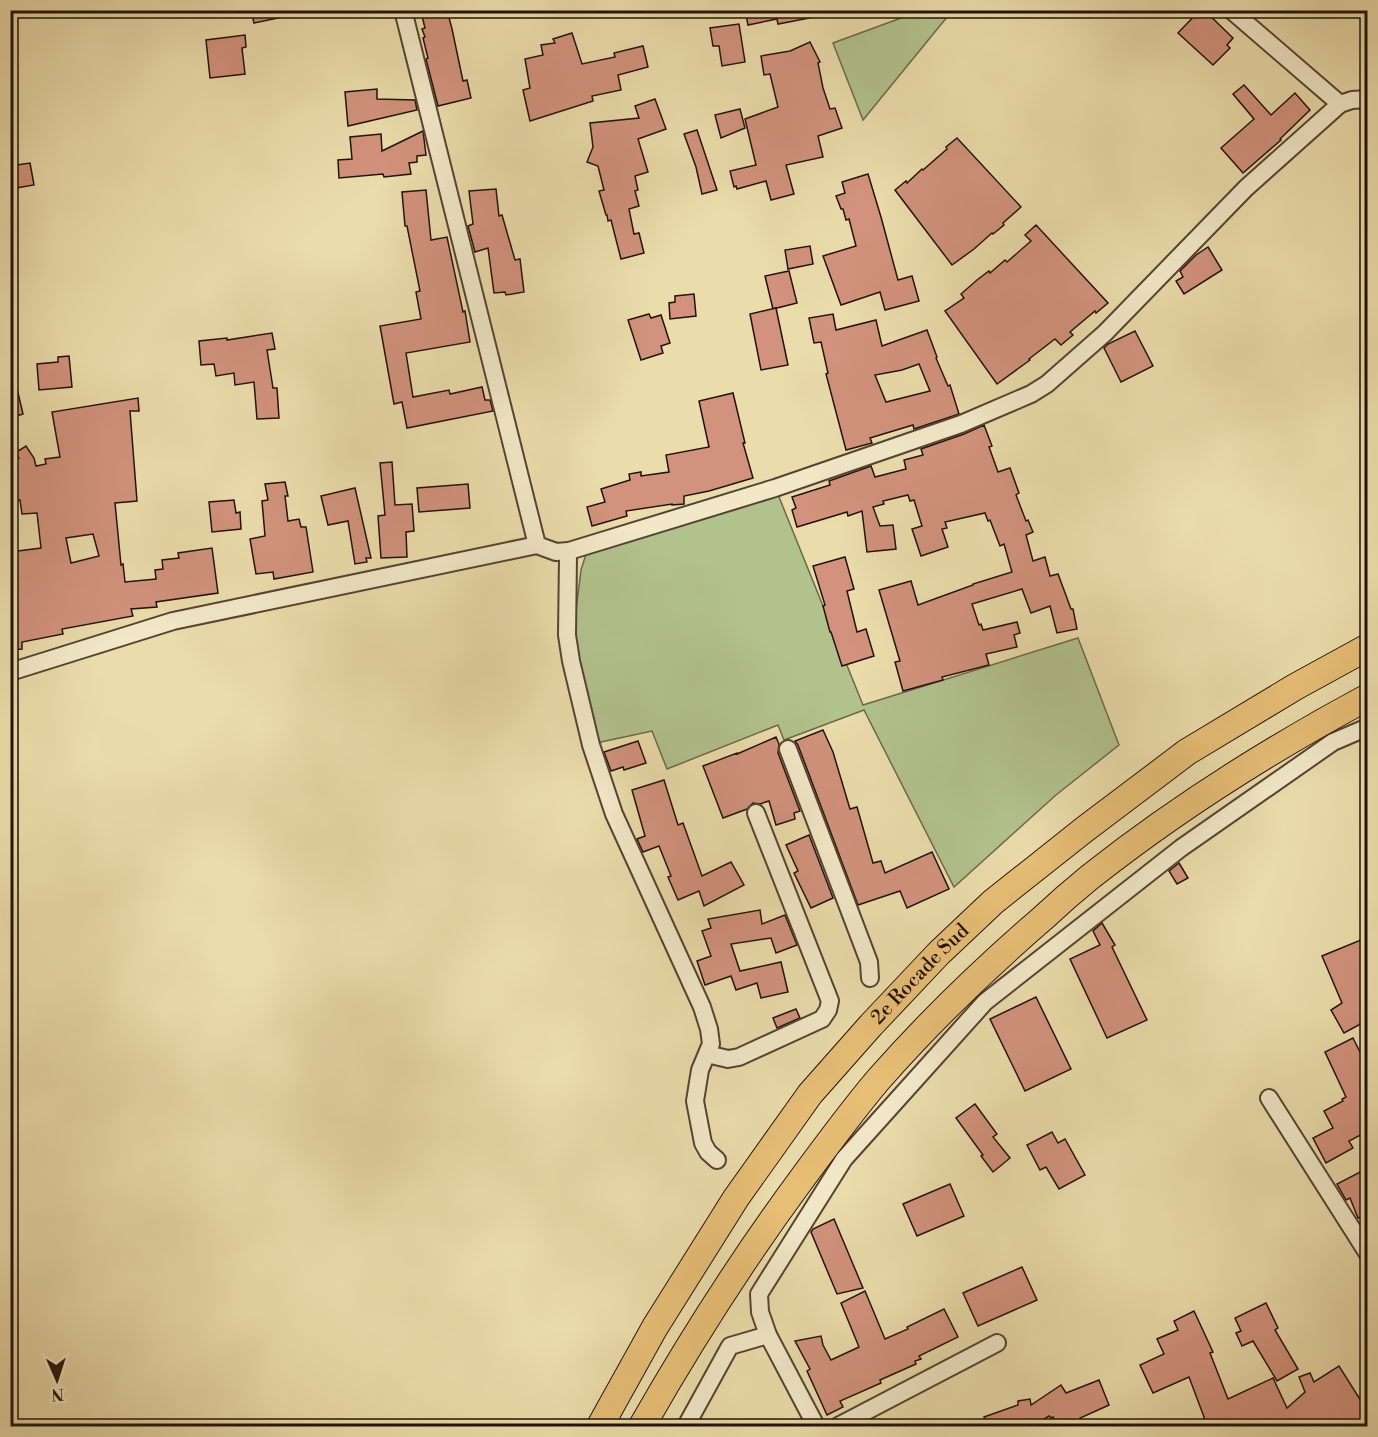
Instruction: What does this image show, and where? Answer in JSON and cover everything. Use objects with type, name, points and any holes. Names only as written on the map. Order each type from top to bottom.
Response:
[{"type":"highway","name":"2e Rocade Sud","points":[[600,1426],[655,1327],[736,1198],[776,1141],[818,1085],[939,953],[993,902],[1187,752],[1368,646]]},
{"type":"highway","points":[[642,1426],[717,1301],[767,1226],[819,1155],[878,1080],[971,983],[1089,878],[1144,836],[1269,754],[1368,697]]},
{"type":"street","points":[[403,10],[537,545]]},
{"type":"street","points":[[1231,10],[1340,104]]},
{"type":"street","points":[[10,672],[173,621],[537,545],[556,552],[569,551],[786,485],[961,424],[1031,394],[1047,384],[1104,333],[1246,188],[1340,104],[1352,100],[1368,99]]},
{"type":"street","points":[[569,551],[567,635],[591,746],[614,814],[702,1006],[709,1029],[711,1044],[700,1070],[695,1101],[703,1143],[717,1161]]},
{"type":"street","points":[[816,1426],[768,1335],[760,1312],[759,1294],[844,1159],[985,1002],[1181,848],[1333,742],[1368,727]]},
{"type":"street","points":[[788,749],[869,962],[870,978]]},
{"type":"street","points":[[707,1054],[728,1059],[739,1057],[822,1019],[828,1010],[830,1001],[756,813]]},
{"type":"street","points":[[1269,1098],[1368,1254]]},
{"type":"street","points":[[686,1426],[730,1346],[768,1335]]},
{"type":"street","points":[[838,1426],[997,1343]]},
{"type":"green space","points":[[920,11],[952,11],[863,120],[833,43]]},
{"type":"green space","points":[[777,492],[863,705],[1078,638],[1119,745],[1056,795],[954,887],[864,710],[784,740],[778,725],[667,769],[652,731],[596,743],[581,674],[574,627],[581,570],[587,551]]},
{"type":"building","points":[[251,10],[287,10],[288,16],[254,23]]},
{"type":"building","points":[[447,10],[463,81],[467,80],[471,98],[438,106],[426,59],[428,58],[423,38],[425,37],[422,29],[425,28],[422,16]]},
{"type":"building","points":[[745,10],[819,10],[820,16],[778,24],[777,19],[748,25]]},
{"type":"building","points":[[1200,10],[1204,10],[1233,38],[1227,45],[1230,48],[1213,65],[1178,33]]},
{"type":"building","points":[[739,24],[745,62],[722,66],[719,46],[713,46],[710,28]]},
{"type":"building","points":[[572,33],[582,64],[615,57],[614,53],[643,46],[648,67],[618,75],[621,90],[592,96],[593,101],[530,121],[523,90],[530,88],[525,59],[543,55],[541,45],[555,43],[553,39]]},
{"type":"building","points":[[245,35],[246,47],[242,48],[245,74],[210,78],[206,40]]},
{"type":"building","points":[[810,42],[820,62],[818,63],[823,88],[830,109],[835,108],[842,128],[818,136],[823,157],[786,165],[794,194],[771,200],[766,181],[737,189],[736,186],[734,187],[730,171],[756,165],[745,119],[778,107],[770,74],[764,75],[761,56],[790,51]]},
{"type":"building","points":[[1244,85],[1271,115],[1295,93],[1310,110],[1281,140],[1243,173],[1221,148],[1254,119],[1233,94]]},
{"type":"building","points":[[377,89],[377,99],[415,100],[417,110],[348,126],[345,92]]},
{"type":"building","points":[[655,99],[666,129],[638,139],[648,172],[635,176],[638,190],[635,191],[639,206],[629,209],[634,234],[639,233],[644,253],[621,259],[611,220],[608,221],[599,191],[604,190],[598,166],[587,162],[593,147],[590,123],[639,118],[635,106]]},
{"type":"building","points":[[740,109],[745,128],[721,138],[715,115]]},
{"type":"building","points":[[697,130],[717,190],[702,194],[696,167],[684,134]]},
{"type":"building","points":[[423,131],[426,155],[417,156],[417,162],[409,163],[411,174],[339,178],[338,160],[352,159],[350,137],[381,134],[382,151]]},
{"type":"building","points":[[957,138],[1021,207],[1003,223],[1004,225],[952,265],[895,190],[923,170]]},
{"type":"building","points":[[30,163],[34,185],[10,189],[10,166]]},
{"type":"building","points":[[868,174],[898,280],[912,276],[919,301],[885,310],[880,292],[841,305],[823,256],[856,246],[849,219],[846,220],[836,196],[845,193],[842,182]]},
{"type":"building","points":[[496,189],[499,216],[502,215],[515,260],[520,259],[524,292],[506,295],[505,292],[494,293],[488,248],[475,252],[468,226],[473,224],[469,191]]},
{"type":"building","points":[[426,190],[431,240],[447,237],[470,342],[406,353],[413,397],[449,390],[450,394],[482,387],[485,400],[490,400],[493,411],[407,428],[402,402],[394,404],[380,326],[421,319],[416,292],[420,291],[407,226],[405,226],[402,192]]},
{"type":"building","points":[[1036,225],[1108,303],[1070,332],[1073,335],[1061,345],[1055,339],[997,384],[945,311],[964,298],[961,294],[977,280],[989,271],[990,273],[1005,260],[1007,262],[1031,241],[1025,235]]},
{"type":"building","points":[[810,246],[813,264],[788,269],[785,250]]},
{"type":"building","points":[[1208,247],[1222,270],[1184,294],[1176,281],[1183,277],[1180,271]]},
{"type":"building","points":[[789,271],[797,303],[773,309],[765,276]]},
{"type":"building","points":[[694,294],[696,316],[670,319],[669,303],[675,302],[675,296]]},
{"type":"building","points":[[776,308],[788,365],[761,370],[750,314]]},
{"type":"building","points":[[649,314],[651,318],[661,315],[670,343],[661,346],[663,353],[641,360],[628,320]]},
{"type":"building","points":[[833,314],[836,330],[876,320],[882,346],[927,330],[936,358],[948,386],[950,385],[959,414],[914,429],[913,425],[870,438],[872,443],[846,450],[826,374],[828,373],[821,342],[814,343],[809,318]],"holes":[[[919,364],[930,391],[886,402],[875,375]]]},
{"type":"building","points":[[1135,331],[1153,366],[1121,382],[1104,348]]},
{"type":"building","points":[[272,333],[275,349],[267,350],[273,388],[277,388],[279,418],[257,419],[254,382],[235,385],[234,373],[216,376],[214,364],[201,365],[199,341],[227,338],[227,340]]},
{"type":"building","points":[[69,356],[72,387],[39,390],[37,364],[58,362],[58,357]]},
{"type":"building","points":[[15,380],[23,414],[10,418],[10,381]]},
{"type":"building","points":[[733,393],[753,478],[684,496],[684,504],[626,511],[627,516],[592,526],[587,507],[605,502],[601,489],[630,480],[629,474],[641,472],[641,476],[669,472],[666,455],[709,447],[699,401]]},
{"type":"building","points":[[138,398],[139,411],[130,411],[137,501],[115,503],[121,565],[123,564],[125,582],[156,579],[155,570],[163,569],[162,560],[179,558],[178,553],[212,548],[218,593],[156,602],[157,607],[131,609],[133,616],[62,629],[63,634],[22,642],[22,649],[10,650],[10,552],[41,548],[37,513],[22,514],[20,500],[10,501],[10,460],[19,458],[15,453],[26,446],[36,466],[46,464],[45,459],[60,457],[52,412]],"holes":[[[93,534],[99,556],[71,563],[66,538]]]},
{"type":"building","points":[[984,425],[998,472],[1010,468],[1019,493],[1016,495],[1033,532],[1026,535],[1033,561],[1045,557],[1050,576],[1058,574],[1071,609],[1073,609],[1077,629],[1057,633],[1050,606],[1031,613],[1022,589],[972,604],[983,630],[1017,622],[1020,633],[1014,635],[1017,647],[986,654],[989,665],[942,677],[943,680],[903,691],[895,662],[900,661],[879,590],[911,581],[918,605],[1012,572],[1004,544],[1000,546],[985,513],[945,522],[947,528],[942,529],[948,547],[921,556],[912,529],[922,526],[914,500],[910,501],[908,495],[883,501],[884,504],[873,507],[880,526],[893,525],[896,549],[867,552],[862,511],[848,516],[847,512],[797,527],[792,510],[796,508],[792,497],[830,485],[829,481],[871,466],[875,477],[906,469],[904,460],[923,455],[921,449]]},
{"type":"building","points":[[392,462],[395,505],[412,504],[414,531],[406,532],[407,557],[381,558],[378,516],[385,515],[380,463]]},
{"type":"building","points":[[285,482],[288,496],[285,496],[288,521],[299,519],[301,527],[306,527],[313,572],[274,579],[273,572],[256,574],[250,539],[265,536],[262,501],[268,500],[265,484]]},
{"type":"building","points":[[468,484],[470,508],[419,512],[417,488]]},
{"type":"building","points":[[355,488],[371,558],[366,558],[367,562],[355,564],[348,521],[328,525],[321,496]]},
{"type":"building","points":[[234,500],[236,513],[240,512],[241,529],[212,532],[209,502]]},
{"type":"building","points":[[845,557],[854,589],[847,591],[857,632],[866,629],[874,656],[842,666],[830,632],[823,606],[825,605],[813,566]]},
{"type":"building","points":[[823,730],[833,752],[850,809],[857,807],[873,863],[881,861],[885,873],[932,852],[949,889],[907,908],[900,891],[858,905],[795,741]]},
{"type":"building","points":[[776,737],[779,744],[778,753],[800,811],[794,813],[795,819],[776,825],[769,801],[760,804],[753,803],[747,809],[723,818],[703,766]]},
{"type":"building","points":[[638,741],[646,763],[624,770],[623,767],[611,771],[604,752]]},
{"type":"building","points":[[664,780],[678,825],[683,823],[702,876],[731,862],[744,885],[704,906],[699,891],[678,900],[659,846],[643,852],[637,839],[645,836],[632,790]]},
{"type":"building","points":[[809,835],[833,898],[811,908],[794,873],[798,871],[786,845]]},
{"type":"building","points":[[1179,863],[1188,878],[1177,884],[1169,871]]},
{"type":"building","points":[[760,910],[762,924],[785,915],[797,945],[776,953],[771,938],[731,944],[740,971],[781,962],[788,992],[761,998],[757,983],[736,990],[731,976],[705,985],[697,961],[711,956],[702,931],[711,928],[708,919]]},
{"type":"building","points":[[1102,923],[1115,945],[1112,947],[1147,1020],[1107,1038],[1070,959],[1100,945],[1093,931]]},
{"type":"building","points":[[1368,937],[1368,1020],[1344,1033],[1331,1010],[1342,1003],[1322,956]]},
{"type":"building","points":[[1036,997],[1071,1069],[1025,1091],[990,1019]]},
{"type":"building","points":[[796,1009],[800,1018],[777,1028],[773,1018]]},
{"type":"building","points":[[1353,1038],[1368,1068],[1368,1131],[1349,1141],[1353,1148],[1326,1163],[1313,1138],[1333,1128],[1324,1111],[1346,1097],[1325,1052]]},
{"type":"building","points":[[975,1104],[997,1134],[993,1137],[1010,1158],[993,1172],[956,1118]]},
{"type":"building","points":[[1052,1132],[1058,1143],[1065,1139],[1085,1175],[1059,1189],[1046,1167],[1040,1170],[1027,1145]]},
{"type":"building","points":[[1364,1170],[1368,1177],[1368,1215],[1358,1218],[1350,1198],[1346,1200],[1337,1184]]},
{"type":"building","points":[[950,1184],[964,1216],[917,1236],[903,1204]]},
{"type":"building","points":[[834,1219],[863,1288],[837,1294],[811,1232]]},
{"type":"building","points":[[1022,1267],[1037,1300],[978,1326],[963,1293]]},
{"type":"building","points":[[865,1291],[885,1339],[944,1309],[958,1337],[919,1356],[921,1359],[915,1361],[916,1364],[880,1380],[881,1383],[840,1401],[843,1407],[827,1415],[807,1371],[810,1369],[795,1341],[821,1336],[831,1360],[859,1347],[841,1303]]},
{"type":"building","points":[[1266,1303],[1278,1328],[1275,1330],[1298,1369],[1277,1381],[1253,1341],[1242,1346],[1236,1333],[1241,1331],[1235,1318]]},
{"type":"building","points":[[1194,1311],[1213,1352],[1210,1353],[1228,1399],[1273,1378],[1287,1408],[1305,1392],[1299,1377],[1310,1373],[1314,1382],[1339,1366],[1361,1401],[1368,1398],[1368,1421],[1356,1426],[1206,1426],[1189,1377],[1153,1393],[1140,1365],[1164,1354],[1157,1339],[1178,1330],[1174,1321]]},
{"type":"building","points":[[1099,1380],[1109,1405],[1080,1418],[1084,1426],[1058,1426],[1053,1417],[1049,1416],[1033,1426],[988,1426],[984,1417],[1018,1405],[1018,1401],[1030,1399],[1031,1405],[1061,1385],[1066,1393]]}]
